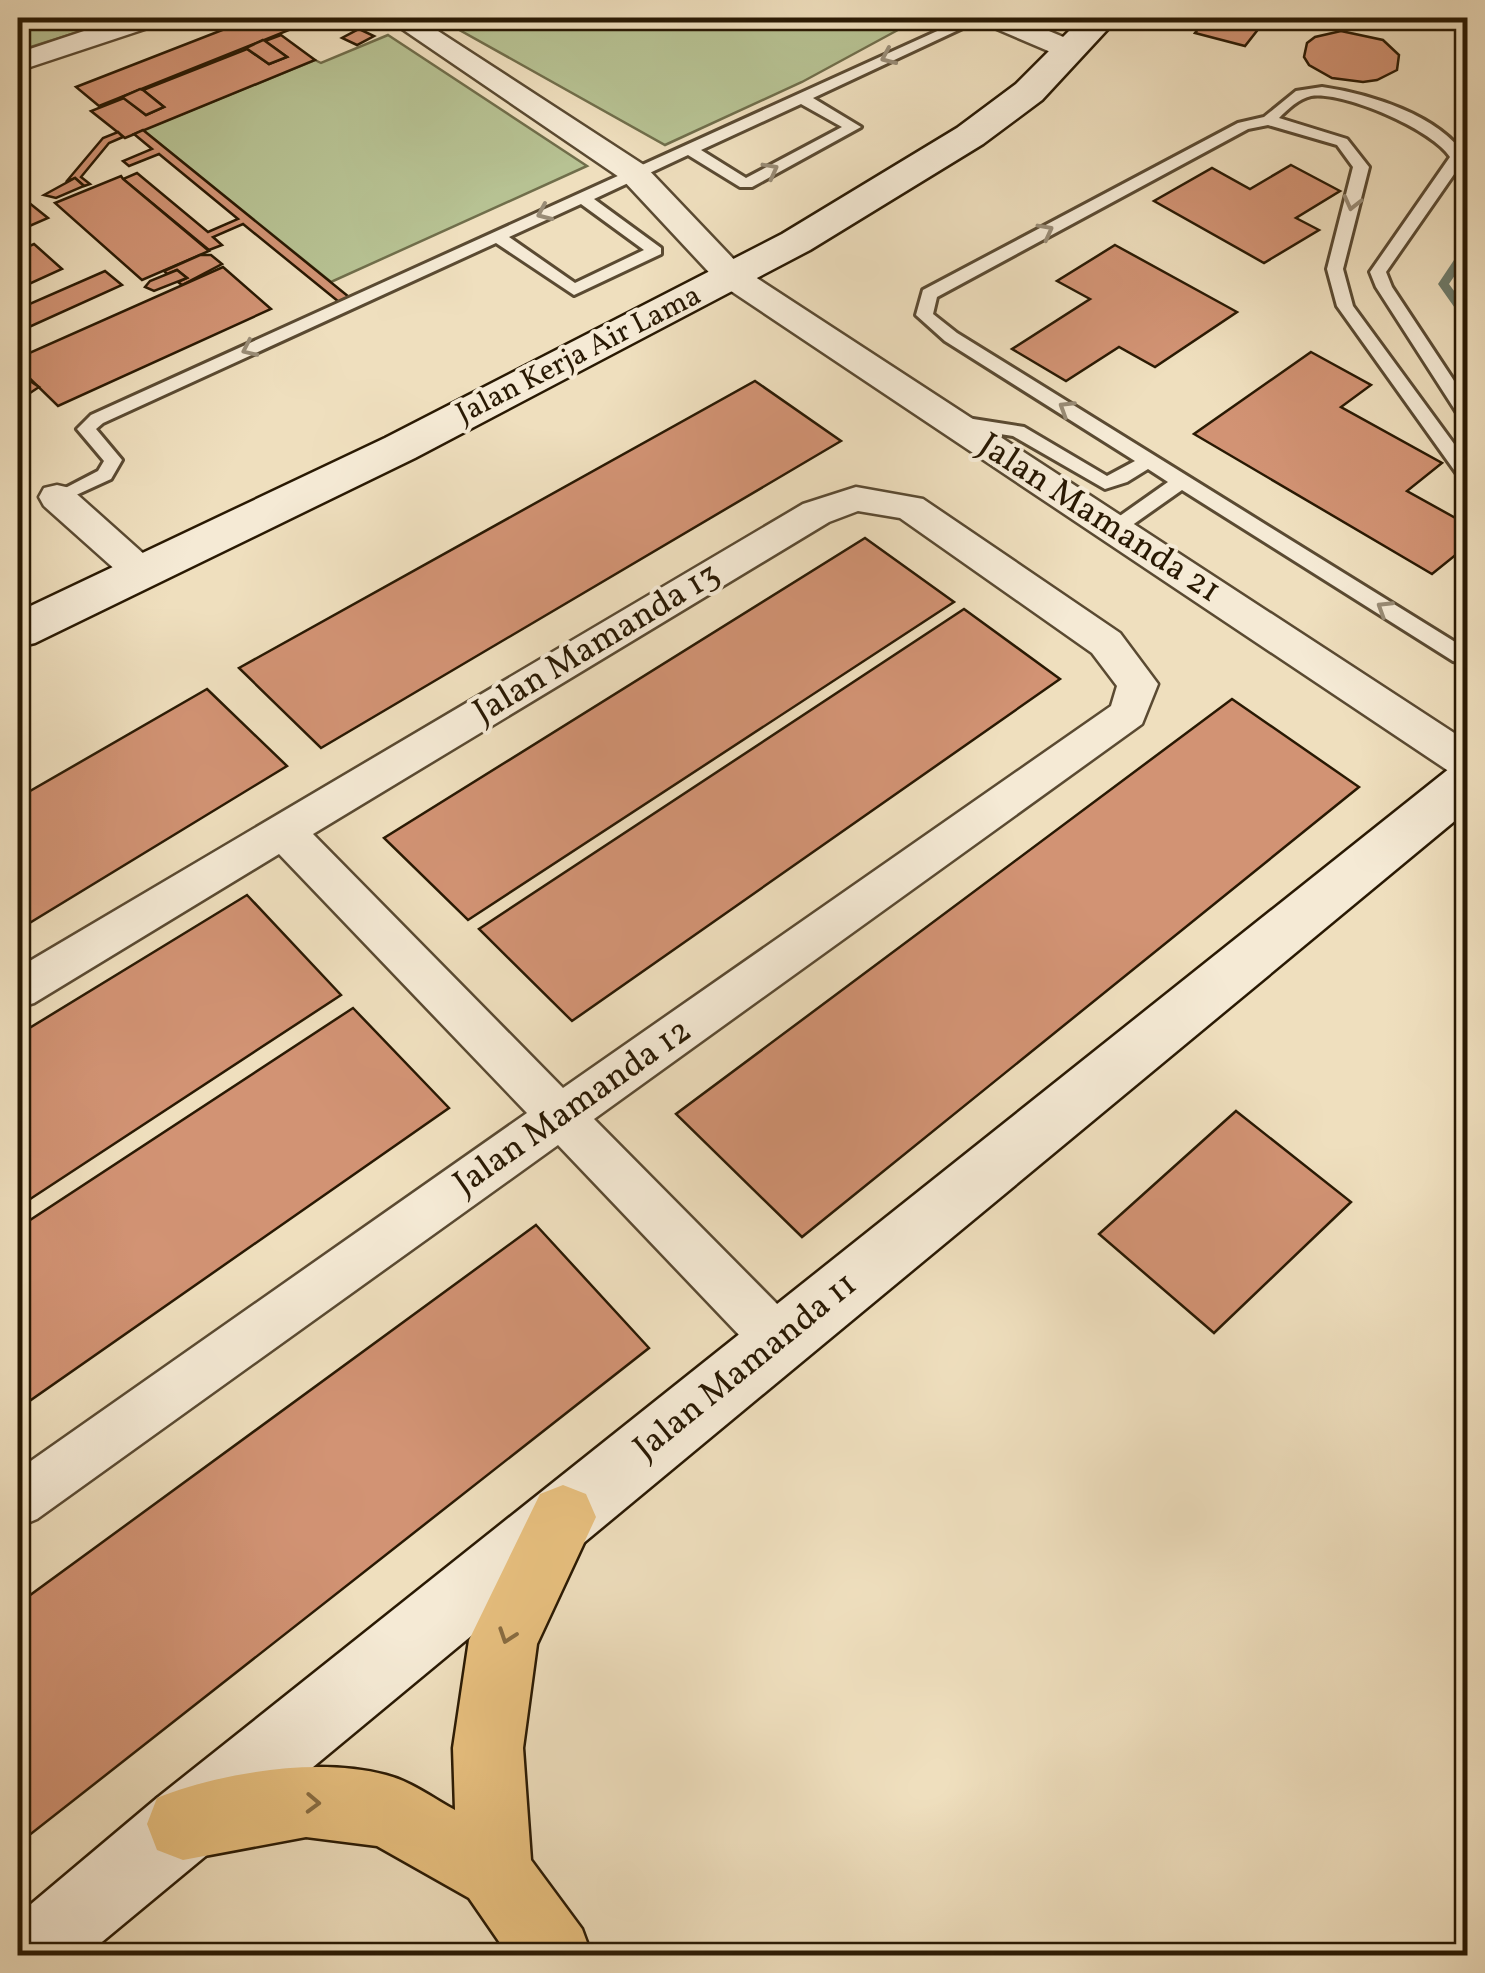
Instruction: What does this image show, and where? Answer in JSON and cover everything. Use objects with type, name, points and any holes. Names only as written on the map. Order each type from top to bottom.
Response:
[{"type":"highway","points":[[494,1872],[488,1748],[503,1640],[563,1516]]},
{"type":"highway","points":[[183,1824],[306,1801],[386,1811],[494,1872],[555,1956]]},
{"type":"street","points":[[18,62],[150,18]]},
{"type":"street","name":"Jalan Mamanda 21","points":[[400,18],[633,172],[731,276],[1468,762]]},
{"type":"street","points":[[995,18],[1070,50]]},
{"type":"street","name":"Jalan Kerja Air Lama","points":[[18,631],[400,448],[796,242],[970,136],[1030,92],[1101,18]]},
{"type":"street","points":[[57,497],[141,572]]},
{"type":"street","name":"Jalan Mamanda 13","points":[[18,990],[816,513],[856,499],[910,508],[1106,643],[1138,684],[1128,714]]},
{"type":"street","name":"Jalan Mamanda 12","points":[[18,1501],[1128,714]]},
{"type":"street","name":"Jalan Mamanda 11","points":[[27,1956],[183,1824],[1468,781]]},
{"type":"street","points":[[284,832],[779,1340]]},
{"type":"lane","points":[[57,497],[104,475],[113,460],[86,429],[97,419],[977,18]]},
{"type":"lane","points":[[1269,120],[1290,99],[1307,92],[1335,92],[1448,141],[1458,156],[1378,272],[1468,416]]},
{"type":"lane","points":[[687,148],[746,184],[854,127],[800,97]]},
{"type":"lane","points":[[1468,477],[1345,306],[1335,269],[1360,167],[1342,142],[1269,120],[1243,126],[928,294],[924,315],[951,337],[1468,658]]},
{"type":"lane","points":[[495,235],[574,290],[654,251],[580,196]]},
{"type":"lane","points":[[952,422],[1018,431],[1105,483],[1149,460]]},
{"type":"lane","points":[[1114,529],[1183,480]]},
{"type":"green space","points":[[18,18],[123,18],[18,51]]},
{"type":"green space","points":[[438,18],[920,18],[802,82],[665,145]]},
{"type":"green space","points":[[388,35],[587,166],[331,282],[143,130],[315,60],[321,63]]},
{"type":"building","points":[[253,18],[279,18],[294,28],[99,106],[76,87]]},
{"type":"building","points":[[1207,18],[1267,18],[1245,46],[1195,33]]},
{"type":"building","points":[[359,29],[374,36],[357,45],[342,38]]},
{"type":"building","points":[[1341,31],[1383,40],[1399,55],[1397,70],[1363,82],[1332,78],[1309,65],[1304,57],[1307,43]]},
{"type":"building","points":[[281,35],[315,60],[125,138],[91,111],[124,98],[146,115],[164,107],[143,90],[247,49],[269,64],[287,57],[265,41]]},
{"type":"building","points":[[263,40],[287,57],[269,64],[246,48]]},
{"type":"building","points":[[140,89],[164,107],[146,115],[122,97]]},
{"type":"building","points":[[143,130],[349,297],[339,302],[243,224],[213,237],[222,245],[209,250],[123,179],[137,173],[208,232],[238,219],[159,154],[129,166],[123,161],[152,149],[134,134]]},
{"type":"building","points":[[118,132],[123,137],[109,143],[81,177],[90,184],[84,186],[75,178],[66,182],[103,138]]},
{"type":"building","points":[[1291,165],[1340,191],[1296,218],[1319,230],[1264,263],[1154,201],[1212,168],[1250,189]]},
{"type":"building","points":[[121,176],[209,251],[142,280],[55,203]]},
{"type":"building","points":[[75,178],[84,186],[56,198],[44,195]]},
{"type":"building","points":[[18,194],[48,218],[18,231]]},
{"type":"building","points":[[34,244],[62,269],[18,289],[18,251]]},
{"type":"building","points":[[1115,245],[1237,312],[1155,367],[1119,347],[1066,381],[1012,349],[1090,299],[1057,281]]},
{"type":"building","points":[[200,255],[211,255],[222,264],[182,285],[178,282],[187,278],[177,270],[167,274],[164,271]]},
{"type":"building","points":[[223,267],[271,309],[58,406],[18,367],[18,358]]},
{"type":"building","points":[[177,270],[187,278],[154,291],[145,287],[150,281]]},
{"type":"building","points":[[105,271],[122,285],[18,332],[18,309]]},
{"type":"building","points":[[1311,352],[1371,385],[1341,407],[1442,463],[1407,491],[1468,525],[1468,545],[1432,574],[1194,434]]},
{"type":"building","points":[[18,373],[39,387],[18,401]]},
{"type":"building","points":[[755,381],[841,441],[321,748],[239,668]]},
{"type":"building","points":[[865,538],[954,602],[468,920],[384,838]]},
{"type":"building","points":[[964,609],[1060,679],[572,1021],[479,929]]},
{"type":"building","points":[[207,689],[287,766],[18,930],[18,798]]},
{"type":"building","points":[[1232,699],[1359,787],[802,1237],[676,1114]]},
{"type":"building","points":[[247,895],[341,995],[18,1207],[18,1035]]},
{"type":"building","points":[[353,1008],[449,1108],[18,1409],[18,1228]]},
{"type":"building","points":[[1236,1111],[1351,1202],[1214,1333],[1099,1234]]},
{"type":"building","points":[[536,1225],[649,1348],[18,1844],[18,1604]]},
{"type":"waterway","points":[[1468,247],[1443,284],[1468,319]]}]
